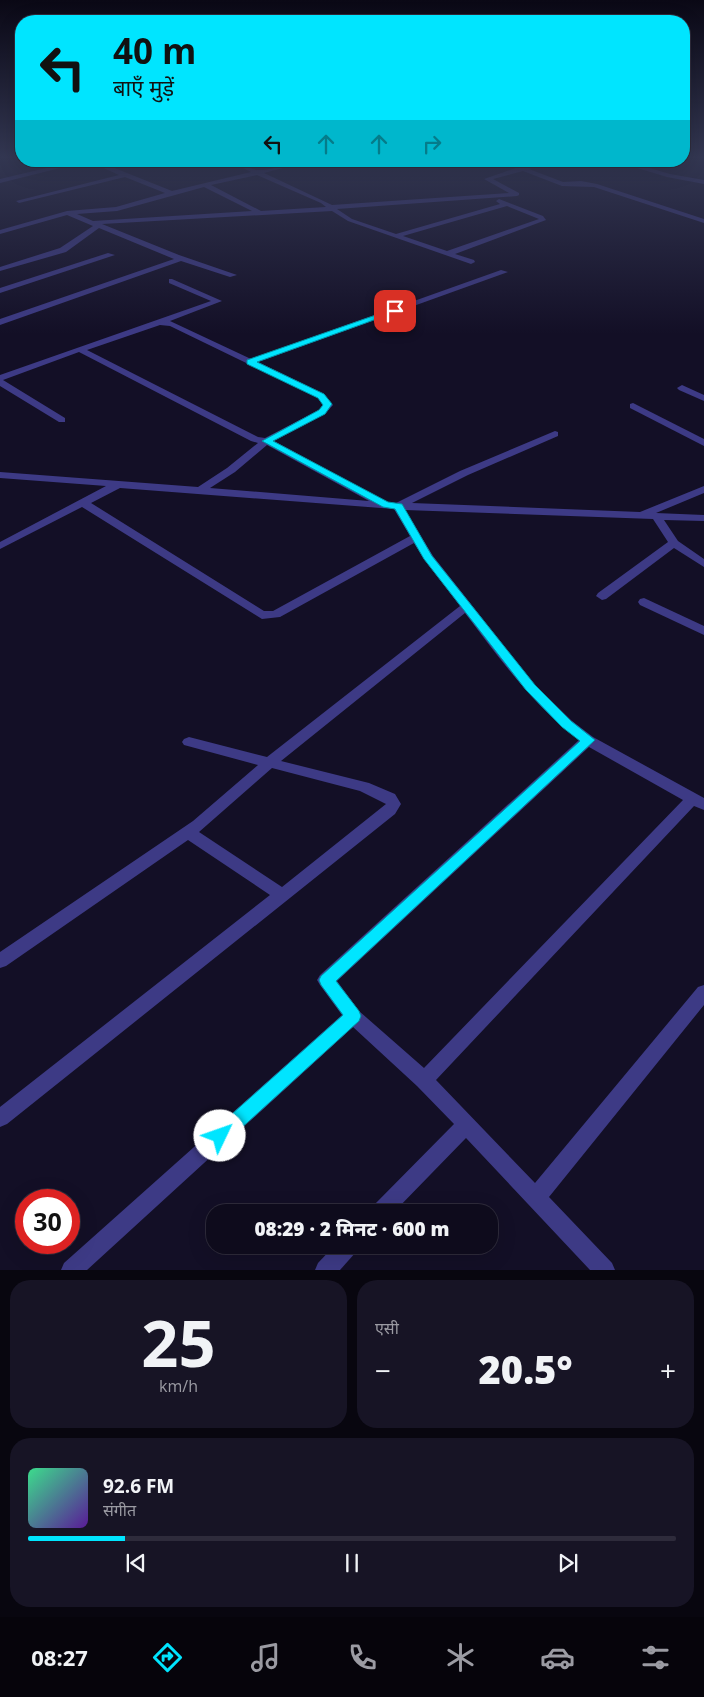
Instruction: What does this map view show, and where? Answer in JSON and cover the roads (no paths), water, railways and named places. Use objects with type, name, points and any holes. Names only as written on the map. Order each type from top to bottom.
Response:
[{"type":"street","points":[[0,232],[59,215]]},
{"type":"street","points":[[73,215],[177,257],[233,275]]},
{"type":"street","points":[[0,269],[63,250],[95,224],[215,215]]},
{"type":"street","points":[[343,215],[350,220],[471,262]]},
{"type":"street","points":[[396,236],[468,215]]},
{"type":"street","points":[[447,254],[543,220],[536,215]]},
{"type":"street","points":[[686,215],[704,221]]},
{"type":"street","points":[[0,292],[111,255]]},
{"type":"street","points":[[0,322],[171,264],[178,260],[177,257]]},
{"type":"street","points":[[250,362],[504,272]]},
{"type":"street","points":[[0,378],[218,301],[172,281]]},
{"type":"street","points":[[0,313],[9,318]]},
{"type":"street","points":[[160,322],[172,324],[321,396],[328,404],[322,412],[266,441],[231,470],[199,491]]},
{"type":"street","points":[[81,350],[255,438],[266,441],[392,506],[416,537],[428,557],[530,688],[566,724],[588,740],[698,802],[424,1080]]},
{"type":"street","points":[[0,382],[62,420]]},
{"type":"street","points":[[682,388],[704,398]]},
{"type":"street","points":[[633,406],[704,443]]},
{"type":"street","points":[[392,506],[555,434]]},
{"type":"street","points":[[0,475],[392,506],[704,518]]},
{"type":"street","points":[[0,546],[118,484]]},
{"type":"street","points":[[639,516],[704,490]]},
{"type":"street","points":[[83,503],[262,616],[276,614],[416,537]]},
{"type":"street","points":[[656,516],[674,543],[704,564]]},
{"type":"street","points":[[602,596],[674,543]]},
{"type":"street","points":[[644,602],[704,631]]},
{"type":"street","points":[[0,961],[187,832],[269,763],[467,606]]},
{"type":"street","points":[[588,740],[326,980],[353,1016],[424,1080],[605,1270]]},
{"type":"street","points":[[0,1118],[390,810],[394,804],[390,798],[364,787],[189,742]]},
{"type":"street","points":[[187,832],[282,895]]},
{"type":"street","points":[[536,1197],[704,992]]},
{"type":"street","points":[[71,1270],[353,1016]]},
{"type":"street","points":[[389,1204],[467,1124]]},
{"type":"street","points":[[325,1270],[340,1254]]}]
